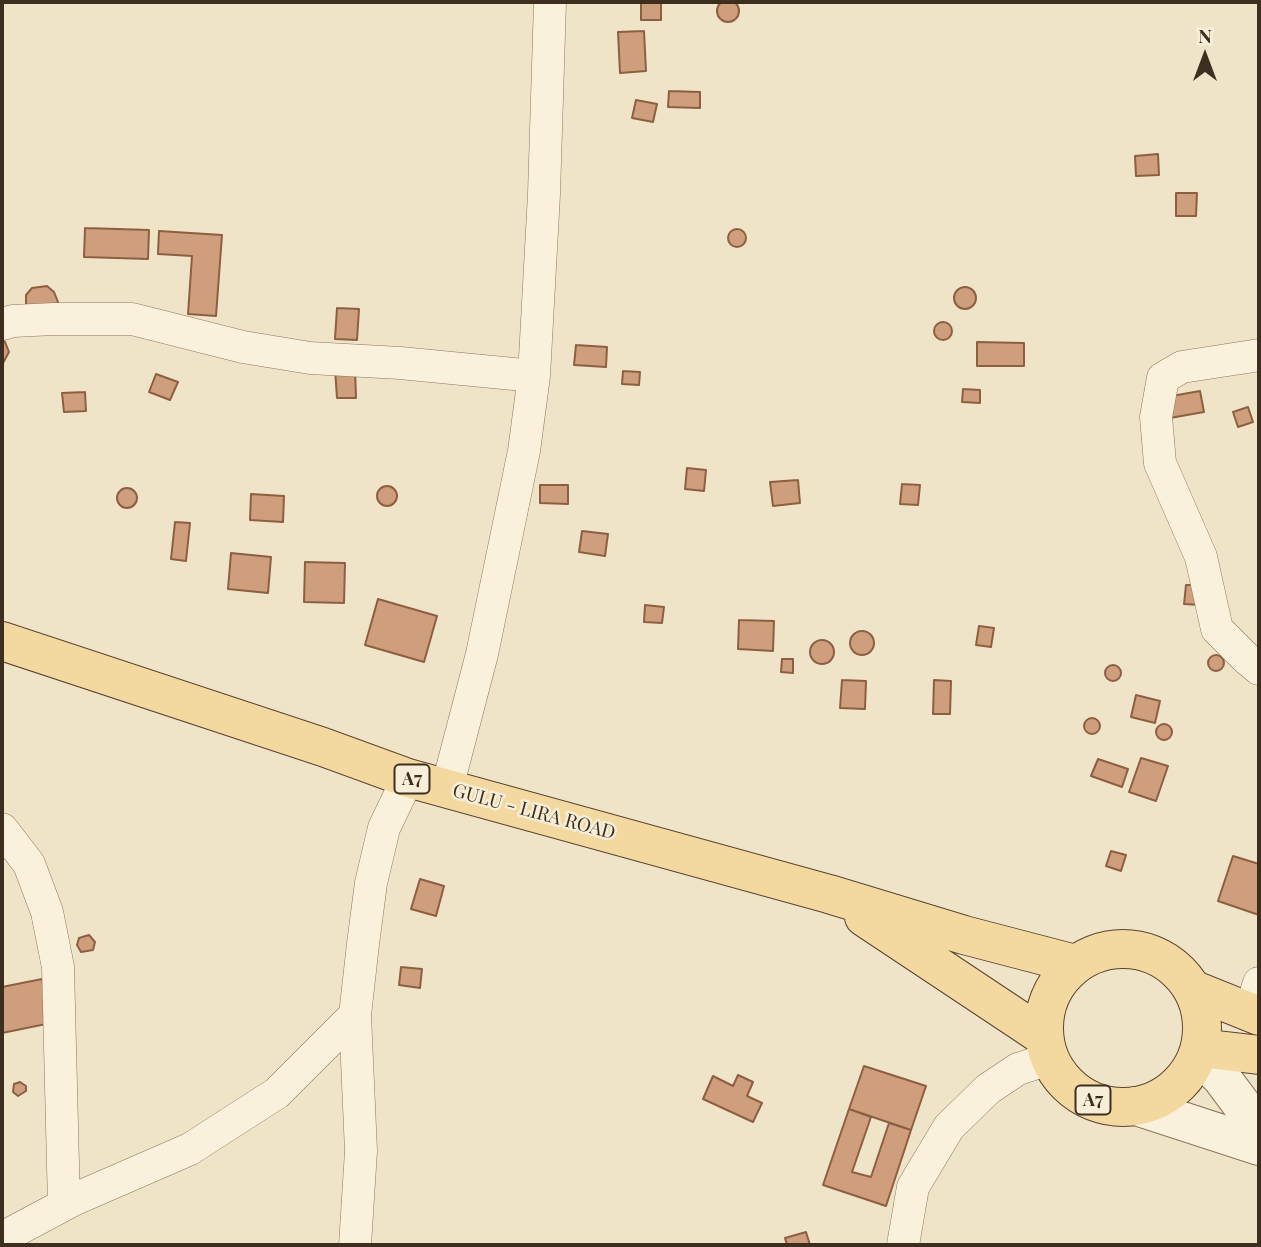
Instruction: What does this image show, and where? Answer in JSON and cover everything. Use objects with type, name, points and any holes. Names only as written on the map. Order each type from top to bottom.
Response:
[{"type":"main road","name":"GULU - LIRA ROAD","points":[[2,641],[323,747],[408,778],[829,894]]},
{"type":"main road","name":"A7","points":[[829,894],[925,924],[1075,964]]},
{"type":"main road","name":"A7","points":[[829,894],[1046,1048],[1063,1081],[1084,1098],[1110,1106],[1136,1106],[1162,1097],[1184,1079],[1198,1051]]},
{"type":"main road","points":[[1046,1048],[1049,996],[1075,964],[1098,952],[1125,948],[1152,954],[1175,968],[1192,989],[1201,1017],[1198,1051],[1259,1055]]},
{"type":"main road","points":[[1192,989],[1256,1004]]},
{"type":"street","points":[[447,788],[482,653],[524,451],[534,376],[544,194],[550,2]]},
{"type":"street","points":[[2,324],[54,319],[132,319],[243,347],[310,358],[400,363],[534,376]]},
{"type":"street","points":[[1259,355],[1182,367],[1163,379],[1156,417],[1160,463],[1200,557],[1217,629],[1259,669]]},
{"type":"street","points":[[355,1245],[361,1151],[355,1015],[371,883],[384,828],[408,778]]},
{"type":"street","points":[[2,830],[29,864],[47,912],[58,967],[64,1204]]},
{"type":"street","points":[[2,1238],[64,1204],[190,1149],[277,1093],[355,1015]]},
{"type":"street","points":[[903,1245],[913,1187],[949,1127],[988,1089],[1046,1048]]},
{"type":"street","points":[[1198,1051],[1259,1128]]},
{"type":"street","points":[[1136,1106],[1259,1146]]},
{"type":"building","points":[[728,0],[738,7],[739,11],[732,21],[728,22],[718,15],[717,11],[724,1]]},
{"type":"building","points":[[641,2],[661,2],[661,20],[641,20]]},
{"type":"building","points":[[644,31],[646,71],[620,73],[618,32]]},
{"type":"building","points":[[669,91],[700,92],[700,108],[668,107]]},
{"type":"building","points":[[636,100],[657,104],[653,122],[632,118]]},
{"type":"building","points":[[1158,154],[1159,175],[1136,176],[1135,156]]},
{"type":"building","points":[[1176,193],[1197,193],[1196,216],[1176,216]]},
{"type":"building","points":[[85,228],[149,230],[148,259],[84,257]]},
{"type":"building","points":[[737,229],[743,232],[746,238],[743,244],[737,247],[731,244],[728,238],[731,232]]},
{"type":"building","points":[[159,231],[222,235],[216,316],[188,314],[192,256],[158,254]]},
{"type":"building","points":[[47,286],[54,292],[58,302],[54,311],[26,308],[26,295],[32,288]]},
{"type":"building","points":[[965,287],[973,290],[976,298],[973,306],[965,309],[957,306],[954,298],[957,290]]},
{"type":"building","points":[[337,308],[359,309],[357,340],[335,339]]},
{"type":"building","points":[[943,322],[949,325],[952,331],[949,337],[943,340],[937,337],[934,331],[937,325]]},
{"type":"building","points":[[2,339],[9,352],[2,365]]},
{"type":"building","points":[[977,342],[1024,343],[1024,366],[977,366]]},
{"type":"building","points":[[576,345],[607,347],[606,367],[574,365]]},
{"type":"building","points":[[355,368],[356,398],[337,398],[335,369]]},
{"type":"building","points":[[623,371],[640,372],[639,385],[622,384]]},
{"type":"building","points":[[156,374],[178,382],[170,400],[149,392]]},
{"type":"building","points":[[963,389],[980,390],[980,403],[962,402]]},
{"type":"building","points":[[1200,391],[1204,412],[1170,418],[1166,397]]},
{"type":"building","points":[[85,392],[86,411],[64,412],[62,393]]},
{"type":"building","points":[[1248,407],[1253,422],[1238,427],[1233,412]]},
{"type":"building","points":[[687,468],[706,470],[704,491],[685,489]]},
{"type":"building","points":[[798,480],[800,503],[773,506],[770,482]]},
{"type":"building","points":[[902,484],[920,485],[918,505],[900,504]]},
{"type":"building","points":[[540,485],[568,485],[568,504],[540,503]]},
{"type":"building","points":[[387,486],[394,489],[397,496],[394,503],[387,506],[380,503],[377,496],[380,489]]},
{"type":"building","points":[[127,488],[134,491],[137,498],[134,505],[127,508],[120,505],[117,498],[120,491]]},
{"type":"building","points":[[251,494],[284,496],[283,522],[250,520]]},
{"type":"building","points":[[175,522],[190,523],[186,561],[171,559]]},
{"type":"building","points":[[582,531],[608,534],[605,556],[579,552]]},
{"type":"building","points":[[231,553],[271,557],[268,593],[228,589]]},
{"type":"building","points":[[305,562],[345,563],[344,603],[304,602]]},
{"type":"building","points":[[1186,585],[1201,585],[1200,605],[1184,604]]},
{"type":"building","points":[[378,599],[437,616],[424,662],[365,645]]},
{"type":"building","points":[[645,605],[664,607],[662,623],[644,622]]},
{"type":"building","points":[[739,620],[774,621],[773,651],[738,649]]},
{"type":"building","points":[[979,626],[994,628],[991,647],[976,645]]},
{"type":"building","points":[[862,631],[870,635],[874,643],[870,651],[862,655],[854,651],[850,643],[854,635]]},
{"type":"building","points":[[822,640],[830,644],[834,652],[830,660],[822,664],[814,660],[810,652],[814,644]]},
{"type":"building","points":[[1213,655],[1219,655],[1224,663],[1222,669],[1213,671],[1208,666],[1208,660]]},
{"type":"building","points":[[782,659],[793,659],[793,673],[781,672]]},
{"type":"building","points":[[1110,665],[1116,665],[1121,673],[1119,679],[1110,681],[1105,676],[1105,670]]},
{"type":"building","points":[[842,680],[866,681],[865,709],[840,708]]},
{"type":"building","points":[[934,680],[951,681],[950,714],[933,714]]},
{"type":"building","points":[[1136,695],[1160,701],[1155,723],[1131,717]]},
{"type":"building","points":[[1089,718],[1095,718],[1100,726],[1098,732],[1089,734],[1084,729],[1084,723]]},
{"type":"building","points":[[1161,724],[1167,724],[1172,732],[1170,738],[1161,740],[1156,735],[1156,729]]},
{"type":"building","points":[[1141,758],[1168,766],[1156,801],[1129,792]]},
{"type":"building","points":[[1098,759],[1128,769],[1122,787],[1091,776]]},
{"type":"building","points":[[1111,851],[1126,855],[1121,871],[1106,866]]},
{"type":"building","points":[[1233,856],[1259,864],[1259,915],[1218,901]]},
{"type":"building","points":[[420,879],[444,886],[436,916],[411,909]]},
{"type":"building","points":[[89,935],[95,942],[93,950],[81,952],[77,945],[79,938]]},
{"type":"building","points":[[401,967],[422,969],[420,988],[399,985]]},
{"type":"building","points":[[42,979],[51,1023],[2,1033],[2,987]]},
{"type":"building","points":[[864,1066],[926,1086],[911,1130],[849,1109]]},
{"type":"building","points":[[738,1075],[753,1082],[747,1096],[762,1103],[753,1122],[703,1099],[713,1076],[733,1086]]},
{"type":"building","points":[[20,1082],[26,1086],[26,1091],[18,1096],[13,1092],[14,1084]]},
{"type":"building","points":[[849,1109],[871,1117],[852,1172],[871,1177],[889,1123],[911,1130],[886,1206],[823,1185]]},
{"type":"building","points":[[806,1232],[810,1245],[787,1245],[785,1238]]}]
